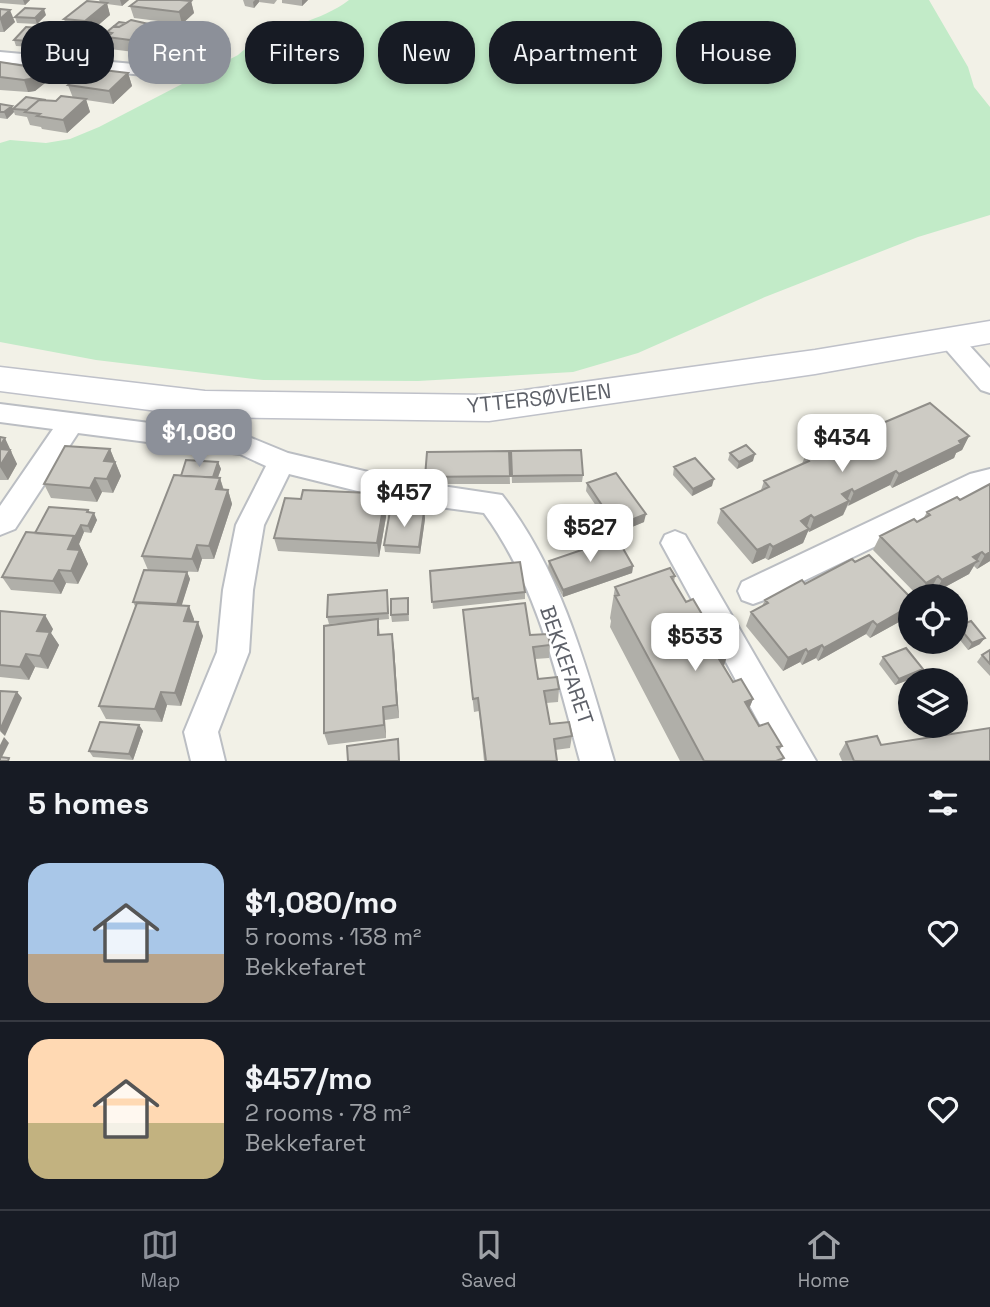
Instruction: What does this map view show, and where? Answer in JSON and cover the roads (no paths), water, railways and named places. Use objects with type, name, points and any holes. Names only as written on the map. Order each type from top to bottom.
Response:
[{"type":"main road","name":"YTTERSØVEIEN","points":[[0,379],[205,404],[489,408],[815,362],[990,332]]},
{"type":"street","points":[[0,57],[128,68]]},
{"type":"street","points":[[950,339],[990,384]]},
{"type":"street","name":"BEKKEFARET","points":[[0,413],[244,445],[282,462],[402,491],[492,503],[512,530],[540,587],[561,639],[597,761]]},
{"type":"street","points":[[0,524],[5,521],[72,422]]},
{"type":"street","points":[[208,761],[201,732],[233,652],[238,590],[250,525],[282,462]]},
{"type":"street","points":[[753,591],[981,481],[990,480]]},
{"type":"street","points":[[675,543],[799,761]]}]
